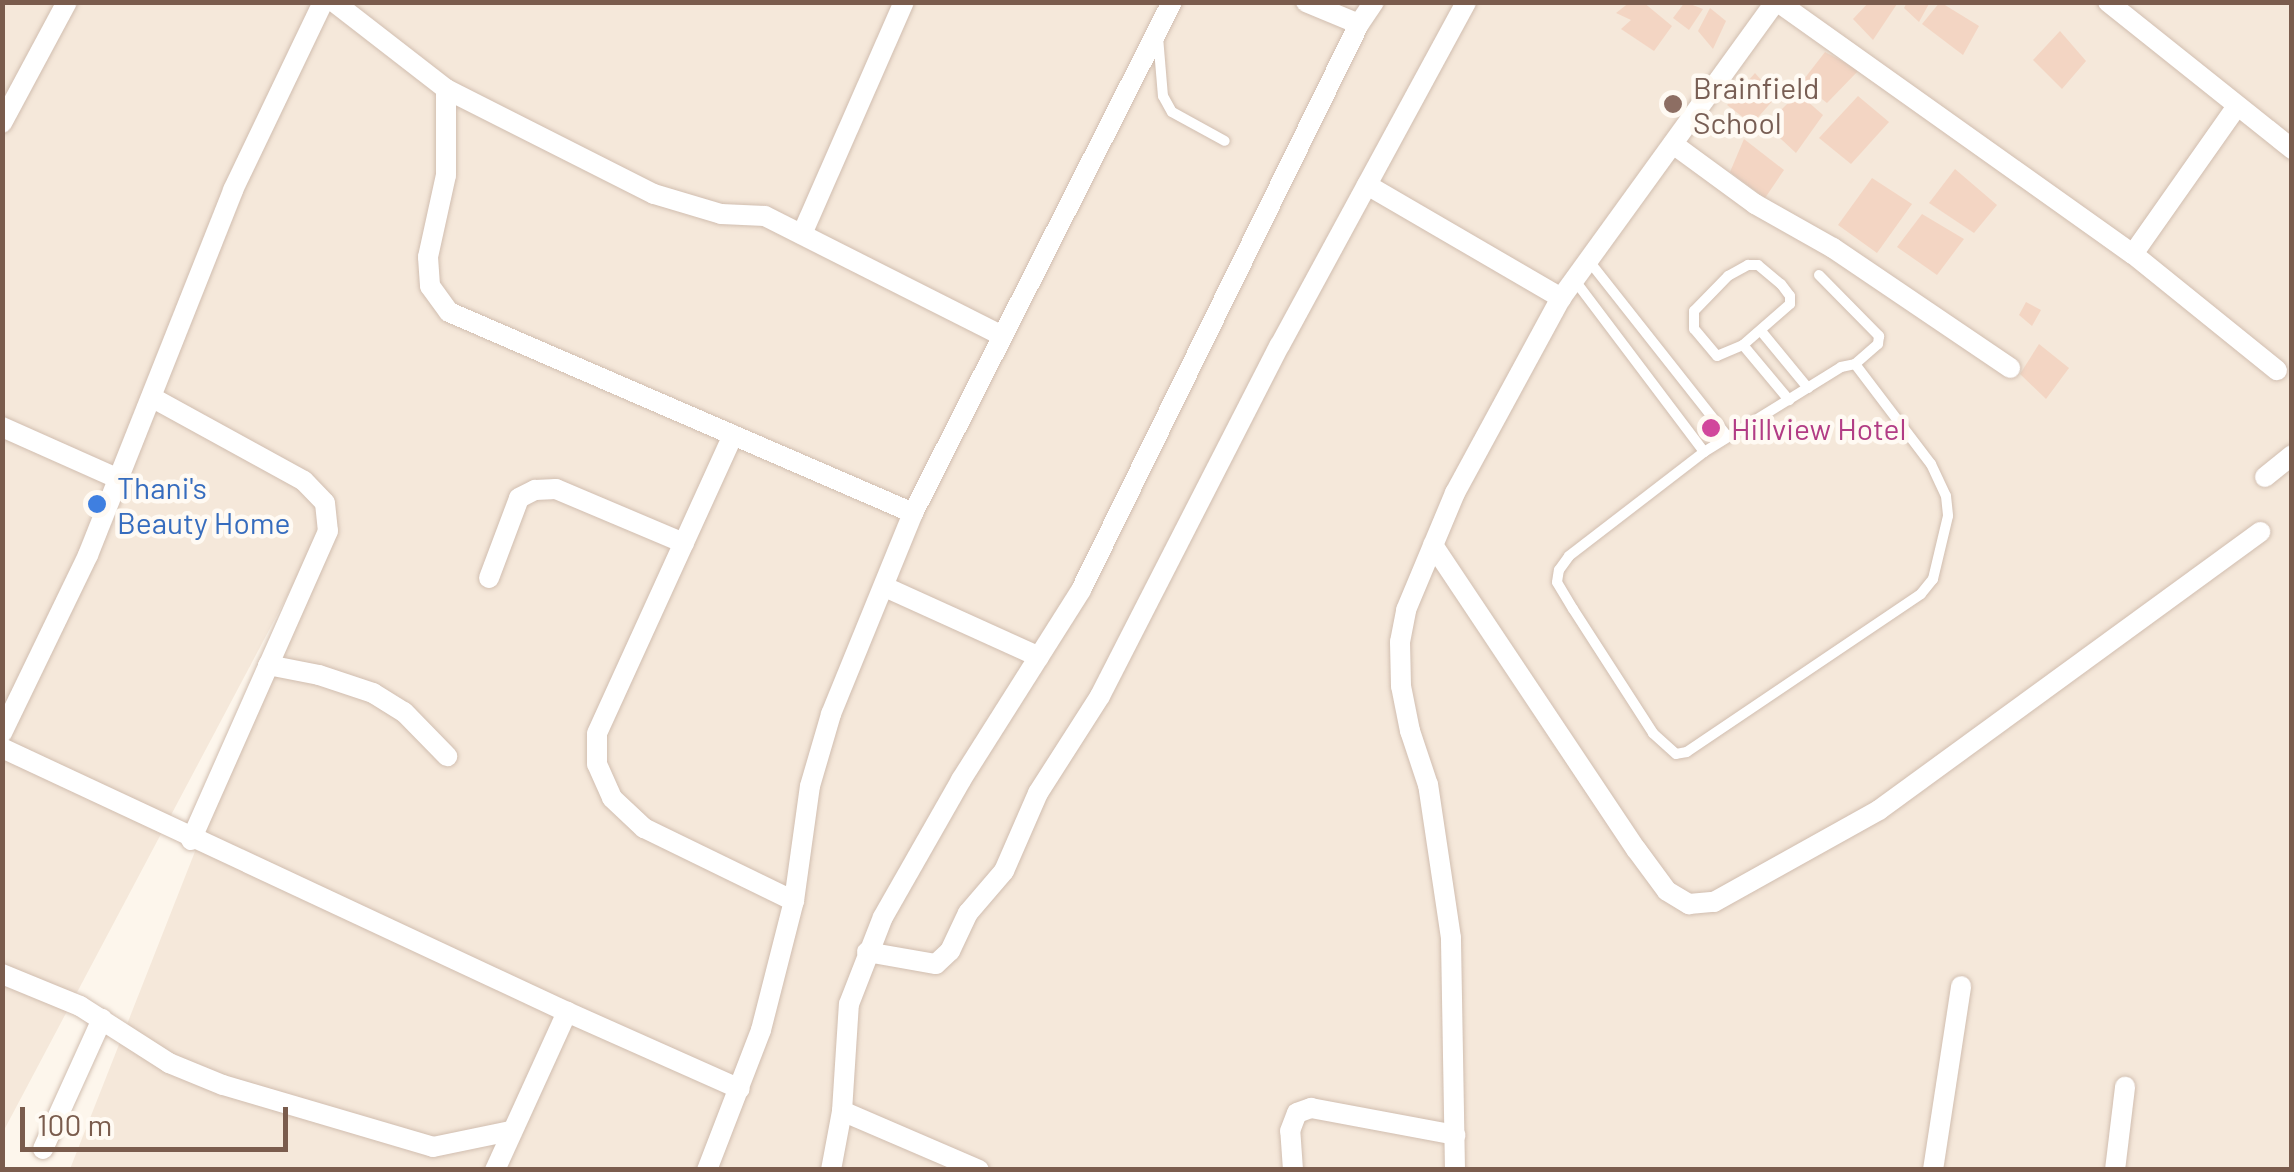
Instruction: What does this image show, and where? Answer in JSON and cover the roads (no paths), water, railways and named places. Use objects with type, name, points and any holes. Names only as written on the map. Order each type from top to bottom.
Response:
[{"type":"street","points":[[2,123],[67,2]]},
{"type":"street","points":[[2,734],[120,479],[233,190],[323,2]]},
{"type":"street","points":[[334,2],[446,89],[654,194],[721,214],[765,216],[1000,334]]},
{"type":"street","points":[[802,234],[904,2]]},
{"type":"street","points":[[706,1170],[762,1030],[794,901],[810,786],[831,714],[912,513],[1172,2]]},
{"type":"street","points":[[1306,2],[1359,24]]},
{"type":"street","points":[[831,1170],[842,1111],[850,1004],[883,917],[1082,590],[1359,24],[1374,2]]},
{"type":"street","points":[[867,952],[922,965],[936,964],[950,952],[968,913],[1004,871],[1038,792],[1100,696],[1366,185],[1466,2]]},
{"type":"street","points":[[1455,1170],[1451,938],[1428,785],[1402,686],[1400,642],[1406,610],[1455,493],[1561,298],[1776,2],[2133,254],[2278,370]]},
{"type":"street","points":[[2108,2],[2292,149]]},
{"type":"street","points":[[446,89],[446,174],[428,257],[430,286],[449,312],[912,513]]},
{"type":"street","points":[[2133,254],[2237,106]]},
{"type":"street","points":[[1673,144],[1756,204],[1833,248],[2010,368]]},
{"type":"street","points":[[1366,185],[1561,298]]},
{"type":"street","points":[[153,398],[304,481],[325,503],[328,531],[191,840]]},
{"type":"street","points":[[2,427],[120,479]]},
{"type":"street","points":[[733,435],[597,734],[597,764],[612,798],[644,828],[794,901]]},
{"type":"street","points":[[2265,477],[2292,455]]},
{"type":"street","points":[[489,578],[519,498],[535,490],[556,490],[684,544]]},
{"type":"street","points":[[1432,545],[1636,849],[1667,891],[1689,904],[1714,902],[1880,810],[2260,532]]},
{"type":"street","points":[[884,587],[1039,656]]},
{"type":"street","points":[[268,665],[319,675],[373,693],[404,712],[447,756]]},
{"type":"street","points":[[2,748],[191,840],[740,1089]]},
{"type":"street","points":[[883,917],[902,958]]},
{"type":"street","points":[[2,974],[102,1019],[170,1063],[223,1085],[433,1147],[510,1132]]},
{"type":"street","points":[[1932,1170],[1961,986]]},
{"type":"street","points":[[495,1170],[567,1012]]},
{"type":"street","points":[[43,1150],[102,1019]]},
{"type":"street","points":[[2116,1170],[2125,1087]]},
{"type":"street","points":[[1293,1170],[1290,1131],[1297,1113],[1310,1108],[1455,1136]]},
{"type":"street","points":[[842,1111],[979,1170]]},
{"type":"lane","points":[[1157,30],[1163,96],[1172,112],[1225,142]]},
{"type":"lane","points":[[1590,261],[1728,438]]},
{"type":"lane","points":[[1748,265],[1766,271],[1790,296],[1790,304],[1761,331],[1743,345],[1717,356],[1694,329],[1692,318],[1728,276],[1748,265]]},
{"type":"lane","points":[[1819,275],[1879,336],[1878,344],[1856,364],[1841,367],[1704,452],[1569,556],[1557,574],[1573,609],[1653,733],[1676,754],[1688,752],[1922,594],[1933,580],[1948,516],[1946,496],[1931,464],[1856,364]]},
{"type":"lane","points":[[1576,282],[1704,452]]},
{"type":"lane","points":[[1761,331],[1808,388]]},
{"type":"lane","points":[[1743,345],[1789,400]]},
{"type":"place","name":"Brainfield School","points":[[1673,104]]},
{"type":"place","name":"Hillview Hotel","points":[[1711,428]]},
{"type":"place","name":"Thani's Beauty Home","points":[[97,504]]}]
